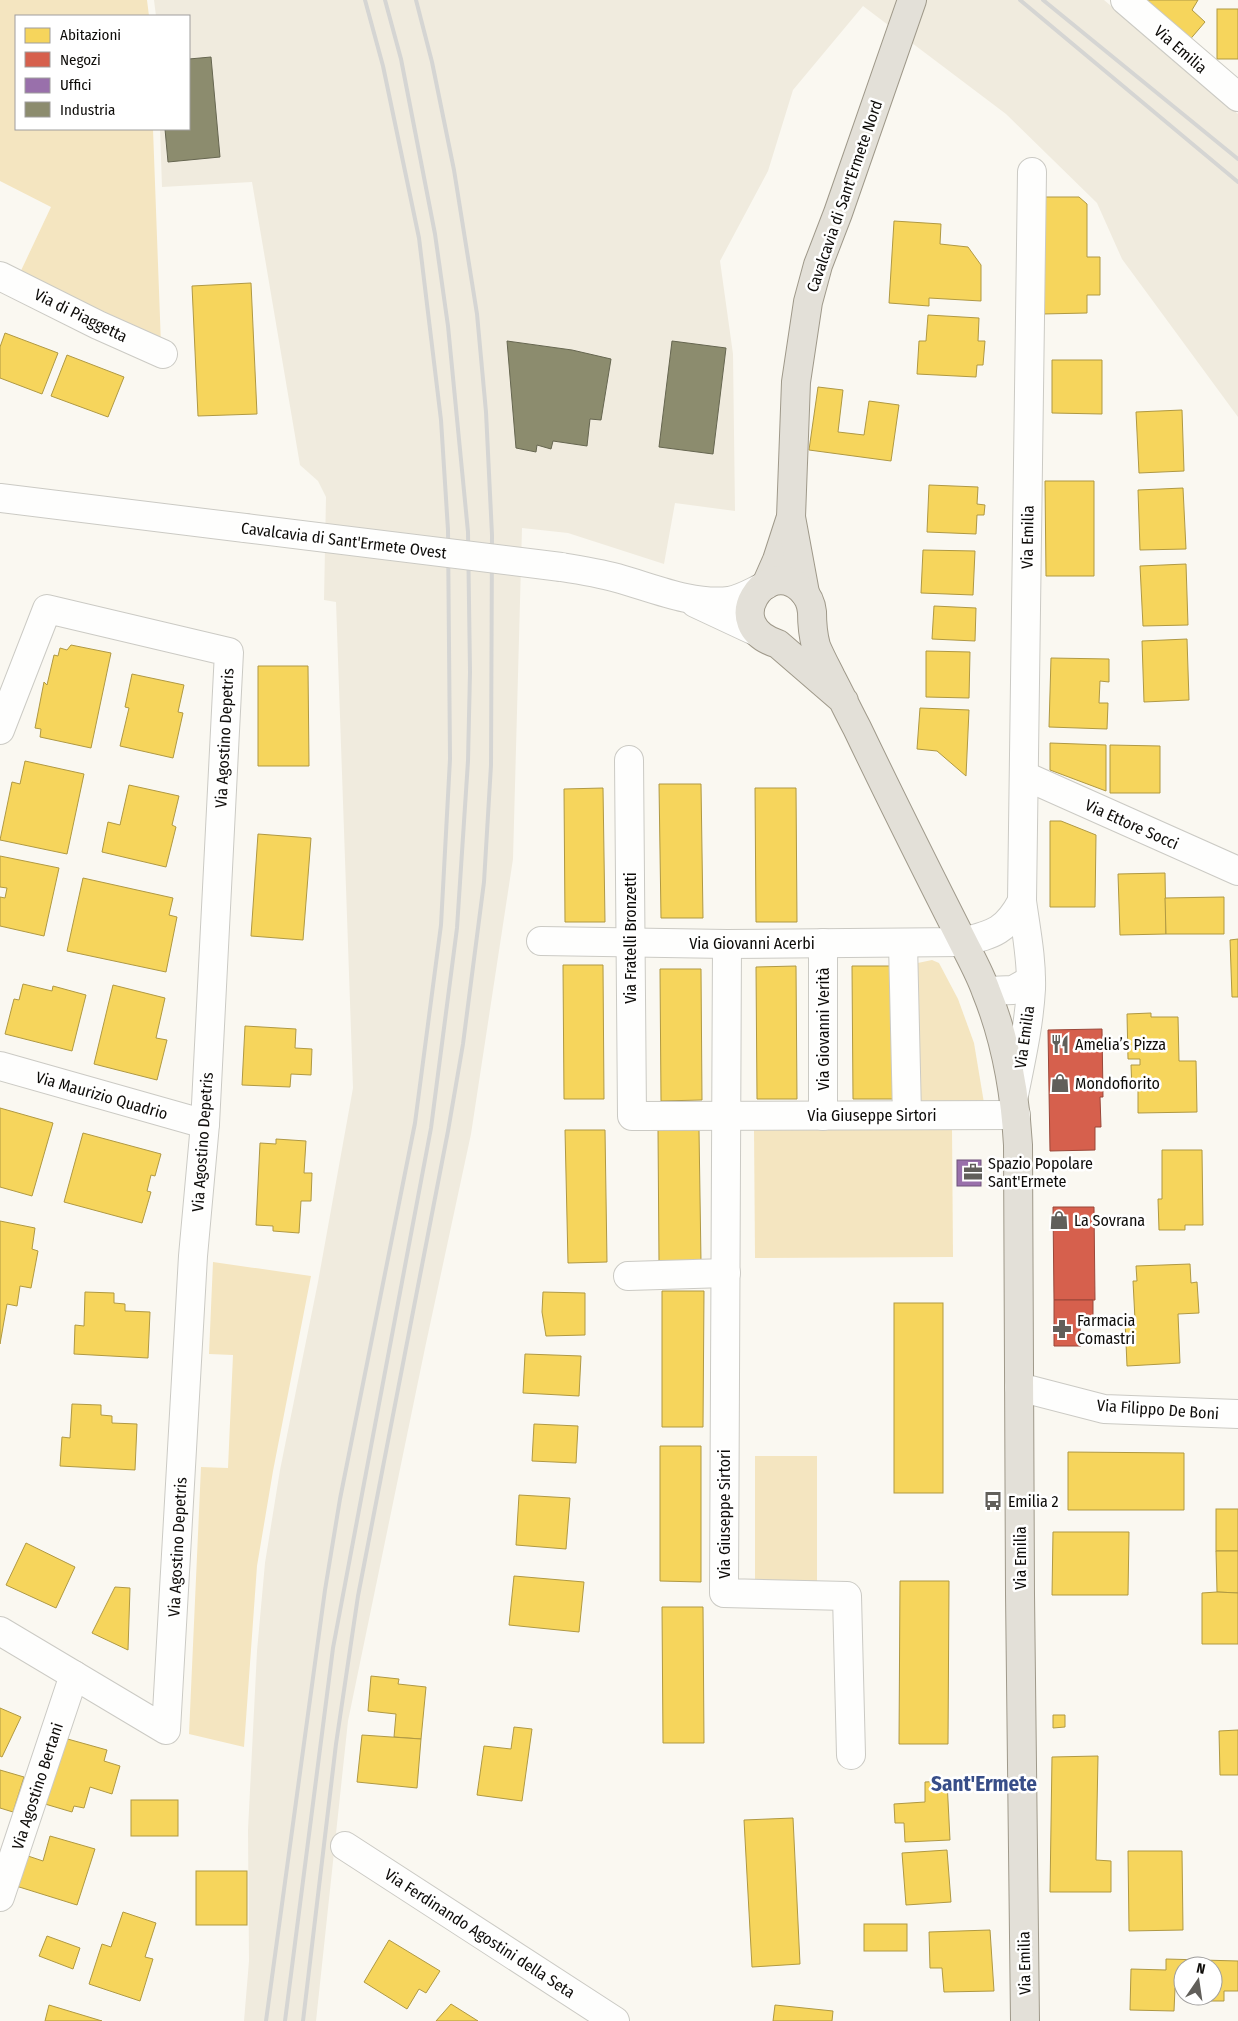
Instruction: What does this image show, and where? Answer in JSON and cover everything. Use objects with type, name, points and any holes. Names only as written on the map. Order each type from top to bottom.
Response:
[{"type":"main road","name":"Cavalcavia di Sant'Ermete Nord","points":[[764,586],[778,560],[790,517],[796,390],[808,302],[818,265],[912,0]]},
{"type":"main road","name":"Cavalcavia di Sant'Ermete Nord","points":[[790,517],[808,605]]},
{"type":"main road","points":[[782,581],[790,582],[799,587],[808,605],[808,627],[800,636],[787,643],[767,638],[750,617],[750,605],[753,598],[764,586],[782,581]]},
{"type":"main road","name":"Via Emilia","points":[[808,605],[817,648],[987,991],[1006,1053],[1015,1105],[1018,1155],[1025,2021]]},
{"type":"main road","name":"Via Emilia","points":[[767,638],[844,701]]},
{"type":"street","name":"Via Emilia","points":[[1125,0],[1238,97]]},
{"type":"street","name":"Via Emilia","points":[[1015,1105],[1025,1042],[1031,980],[1022,901],[1032,172]]},
{"type":"street","name":"Via di Piaggetta","points":[[0,276],[163,354]]},
{"type":"street","name":"Cavalcavia di Sant'Ermete Ovest","points":[[0,498],[561,567],[615,578],[684,598]]},
{"type":"street","points":[[684,598],[730,601],[743,597],[764,586]]},
{"type":"street","points":[[684,598],[767,638]]},
{"type":"street","name":"Via Agostino Depetris","points":[[0,730],[47,609],[229,652],[205,1124],[193,1256],[166,1730],[74,1675]]},
{"type":"street","name":"Via Fratelli Bronzetti","points":[[629,760],[632,1116]]},
{"type":"street","name":"Via Ettore Socci","points":[[1025,776],[1238,871]]},
{"type":"street","name":"Via Emilia","points":[[962,942],[1000,930],[1014,918],[1022,901]]},
{"type":"street","name":"Via Giovanni Acerbi","points":[[541,941],[727,944],[962,942]]},
{"type":"street","name":"Via Giovanni Verità","points":[[822,943],[823,1116]]},
{"type":"street","points":[[903,943],[907,1115]]},
{"type":"street","name":"Via Giuseppe Sirtori","points":[[727,944],[728,1116],[724,1593],[847,1596],[851,1755]]},
{"type":"street","name":"Via Emilia","points":[[987,991],[1013,990],[1031,980]]},
{"type":"street","name":"Via Maurizio Quadrio","points":[[0,1066],[205,1124]]},
{"type":"street","name":"Via Giuseppe Sirtori","points":[[632,1116],[907,1115],[1015,1105]]},
{"type":"street","points":[[628,1276],[726,1273]]},
{"type":"street","name":"Via Filippo De Boni","points":[[1020,1387],[1104,1409],[1238,1414]]},
{"type":"street","points":[[0,1631],[74,1675]]},
{"type":"street","name":"Via Agostino Bertani","points":[[0,1897],[74,1675]]},
{"type":"street","name":"Via Ferdinando Agostini della Seta","points":[[345,1846],[615,2021]]},
{"type":"shaded area","points":[[0,0],[147,0],[149,15],[15,15],[15,130],[153,130],[161,345],[18,277],[51,207],[0,181]]},
{"type":"shaded area","points":[[154,0],[1104,0],[1238,114],[1238,417],[1122,259],[1097,203],[1006,114],[863,6],[793,90],[768,171],[720,261],[733,354],[735,511],[675,503],[664,564],[568,533],[522,528],[513,859],[471,1134],[348,1721],[316,2021],[244,2021],[249,1961],[248,1830],[257,1651],[265,1563],[280,1470],[318,1282],[353,1088],[336,602],[324,600],[326,497],[318,481],[300,465],[252,182],[162,187],[160,130],[190,130],[190,15],[156,15]]},
{"type":"shaded area","points":[[932,960],[939,963],[958,999],[974,1043],[984,1103],[920,1105],[913,964]]},
{"type":"shaded area","points":[[952,1128],[953,1257],[755,1258],[754,1129]]},
{"type":"shaded area","points":[[213,1262],[311,1276],[273,1471],[257,1566],[244,1747],[189,1734],[201,1467],[228,1468],[233,1355],[209,1354]]},
{"type":"shaded area","points":[[755,1456],[817,1456],[817,1583],[755,1583]]},
{"type":"building: Abitazioni","points":[[1136,0],[1198,0],[1192,10],[1205,22],[1187,43]]},
{"type":"building: Abitazioni","points":[[1217,9],[1238,9],[1238,59],[1217,59]]},
{"type":"building: Abitazioni","points":[[1042,197],[1079,197],[1087,204],[1087,257],[1100,257],[1100,295],[1087,295],[1087,313],[1042,314]]},
{"type":"building: Abitazioni","points":[[894,221],[941,224],[940,244],[968,247],[981,265],[981,301],[929,298],[929,306],[889,303]]},
{"type":"building: Abitazioni","points":[[251,283],[257,414],[198,416],[192,286]]},
{"type":"building: Abitazioni","points":[[928,315],[979,318],[978,341],[985,341],[983,365],[977,365],[976,377],[917,374],[919,341],[926,341]]},
{"type":"building: Abitazioni","points":[[5,333],[58,353],[42,394],[0,378],[0,347]]},
{"type":"building: Abitazioni","points":[[67,355],[124,377],[108,417],[51,396]]},
{"type":"building: Abitazioni","points":[[1052,360],[1102,360],[1102,414],[1052,413]]},
{"type":"building: Abitazioni","points":[[818,387],[843,390],[838,432],[864,435],[869,401],[899,405],[891,461],[809,450]]},
{"type":"building: Abitazioni","points":[[1182,410],[1184,471],[1139,473],[1136,412]]},
{"type":"building: Abitazioni","points":[[1045,481],[1094,481],[1094,576],[1046,576]]},
{"type":"building: Abitazioni","points":[[929,485],[978,487],[977,504],[985,505],[984,515],[977,515],[976,534],[927,532]]},
{"type":"building: Abitazioni","points":[[1183,488],[1186,549],[1140,550],[1138,490]]},
{"type":"building: Abitazioni","points":[[923,550],[975,551],[973,595],[921,593]]},
{"type":"building: Abitazioni","points":[[1186,564],[1188,625],[1143,626],[1140,566]]},
{"type":"building: Abitazioni","points":[[934,606],[976,608],[975,641],[932,639]]},
{"type":"building: Abitazioni","points":[[1187,639],[1189,700],[1144,702],[1142,641]]},
{"type":"building: Abitazioni","points":[[71,645],[111,653],[91,748],[40,737],[41,729],[35,728],[44,682],[47,685],[54,655],[58,656],[60,648],[67,650]]},
{"type":"building: Abitazioni","points":[[926,651],[970,652],[969,698],[926,697]]},
{"type":"building: Abitazioni","points":[[1051,658],[1109,659],[1109,682],[1100,681],[1099,703],[1108,703],[1107,729],[1049,727]]},
{"type":"building: Abitazioni","points":[[258,666],[308,666],[309,766],[258,766]]},
{"type":"building: Abitazioni","points":[[132,674],[184,685],[178,712],[183,713],[173,758],[120,746],[129,708],[125,707]]},
{"type":"building: Abitazioni","points":[[920,708],[969,710],[966,776],[937,751],[917,749]]},
{"type":"building: Abitazioni","points":[[1050,743],[1106,745],[1106,791],[1050,770]]},
{"type":"building: Abitazioni","points":[[1110,745],[1160,746],[1160,793],[1110,793]]},
{"type":"building: Abitazioni","points":[[25,761],[84,774],[67,854],[0,840],[12,782],[20,784]]},
{"type":"building: Abitazioni","points":[[659,784],[701,784],[703,918],[661,918]]},
{"type":"building: Abitazioni","points":[[129,785],[179,796],[172,825],[176,827],[166,867],[102,852],[108,822],[120,825]]},
{"type":"building: Abitazioni","points":[[603,788],[605,922],[565,922],[564,789]]},
{"type":"building: Abitazioni","points":[[755,788],[796,788],[797,922],[756,922]]},
{"type":"building: Abitazioni","points":[[1050,821],[1061,821],[1096,835],[1095,907],[1050,907]]},
{"type":"building: Abitazioni","points":[[258,834],[311,838],[303,940],[251,936]]},
{"type":"building: Abitazioni","points":[[0,856],[59,868],[44,936],[0,926],[0,897],[5,898],[7,888],[0,887]]},
{"type":"building: Abitazioni","points":[[1165,873],[1166,934],[1120,935],[1118,874]]},
{"type":"building: Abitazioni","points":[[83,878],[173,898],[169,915],[177,917],[166,972],[67,951]]},
{"type":"building: Abitazioni","points":[[1224,897],[1224,934],[1166,934],[1165,898]]},
{"type":"building: Abitazioni","points":[[1238,939],[1238,997],[1232,997],[1230,940]]},
{"type":"building: Abitazioni","points":[[563,965],[603,965],[604,1099],[564,1099]]},
{"type":"building: Abitazioni","points":[[796,966],[797,1099],[757,1099],[756,967]]},
{"type":"building: Abitazioni","points":[[852,966],[893,966],[894,1099],[853,1099]]},
{"type":"building: Abitazioni","points":[[660,969],[701,969],[702,1100],[661,1101]]},
{"type":"building: Abitazioni","points":[[23,984],[52,991],[53,986],[86,995],[72,1051],[5,1034],[14,999],[19,1000]]},
{"type":"building: Abitazioni","points":[[113,985],[165,998],[156,1038],[167,1040],[157,1080],[94,1064]]},
{"type":"building: Abitazioni","points":[[1151,1013],[1151,1017],[1178,1017],[1179,1061],[1196,1061],[1197,1112],[1138,1113],[1138,1090],[1132,1090],[1131,1065],[1140,1065],[1140,1059],[1128,1059],[1127,1014]]},
{"type":"building: Abitazioni","points":[[245,1026],[296,1029],[295,1048],[312,1049],[311,1075],[291,1074],[290,1087],[242,1085]]},
{"type":"building: Abitazioni","points":[[0,1108],[53,1123],[32,1196],[0,1187]]},
{"type":"building: Abitazioni","points":[[565,1130],[605,1130],[607,1262],[568,1263]]},
{"type":"building: Abitazioni","points":[[658,1130],[699,1130],[701,1262],[659,1262]]},
{"type":"building: Abitazioni","points":[[83,1133],[161,1154],[155,1176],[151,1175],[147,1191],[151,1192],[142,1223],[64,1202]]},
{"type":"building: Abitazioni","points":[[276,1139],[306,1141],[304,1173],[312,1173],[311,1201],[301,1201],[299,1233],[273,1231],[273,1226],[256,1225],[260,1143],[276,1144]]},
{"type":"building: Abitazioni","points":[[1162,1150],[1202,1150],[1203,1225],[1185,1225],[1185,1230],[1159,1230],[1158,1199],[1162,1199]]},
{"type":"building: Abitazioni","points":[[0,1221],[35,1228],[32,1249],[38,1251],[31,1288],[20,1286],[17,1306],[7,1304],[0,1344]]},
{"type":"building: Abitazioni","points":[[1190,1264],[1191,1283],[1197,1282],[1199,1313],[1178,1314],[1180,1363],[1127,1366],[1125,1320],[1135,1320],[1133,1281],[1137,1281],[1136,1266]]},
{"type":"building: Abitazioni","points":[[662,1291],[704,1291],[703,1427],[662,1427]]},
{"type":"building: Abitazioni","points":[[85,1292],[114,1293],[114,1303],[125,1304],[125,1311],[150,1312],[148,1358],[74,1354],[75,1325],[84,1326]]},
{"type":"building: Abitazioni","points":[[543,1292],[585,1293],[585,1335],[546,1336],[542,1312]]},
{"type":"building: Abitazioni","points":[[894,1303],[943,1303],[943,1493],[894,1493]]},
{"type":"building: Abitazioni","points":[[525,1354],[581,1356],[579,1396],[523,1393]]},
{"type":"building: Abitazioni","points":[[72,1404],[101,1405],[101,1415],[112,1416],[112,1423],[137,1424],[135,1470],[60,1466],[62,1437],[70,1438]]},
{"type":"building: Abitazioni","points":[[534,1424],[578,1426],[576,1463],[532,1461]]},
{"type":"building: Abitazioni","points":[[660,1446],[701,1446],[701,1582],[660,1581]]},
{"type":"building: Abitazioni","points":[[1068,1452],[1184,1453],[1184,1510],[1068,1510]]},
{"type":"building: Abitazioni","points":[[519,1495],[570,1498],[566,1549],[516,1545]]},
{"type":"building: Abitazioni","points":[[1216,1509],[1238,1509],[1238,1551],[1216,1551]]},
{"type":"building: Abitazioni","points":[[1053,1532],[1129,1532],[1128,1595],[1052,1595]]},
{"type":"building: Abitazioni","points":[[26,1543],[75,1567],[56,1608],[6,1585]]},
{"type":"building: Abitazioni","points":[[1216,1551],[1238,1551],[1238,1593],[1217,1592]]},
{"type":"building: Abitazioni","points":[[514,1576],[584,1582],[579,1632],[509,1625]]},
{"type":"building: Abitazioni","points":[[900,1581],[949,1581],[948,1744],[899,1744]]},
{"type":"building: Abitazioni","points":[[115,1587],[130,1588],[128,1650],[92,1633]]},
{"type":"building: Abitazioni","points":[[1202,1593],[1238,1593],[1238,1644],[1202,1644]]},
{"type":"building: Abitazioni","points":[[662,1607],[703,1607],[704,1743],[663,1743]]},
{"type":"building: Abitazioni","points":[[371,1676],[399,1679],[398,1684],[426,1687],[421,1739],[394,1737],[396,1714],[368,1711]]},
{"type":"building: Abitazioni","points":[[0,1708],[21,1717],[2,1757],[0,1756]]},
{"type":"building: Abitazioni","points":[[1053,1715],[1065,1715],[1065,1727],[1053,1728]]},
{"type":"building: Abitazioni","points":[[514,1727],[532,1729],[522,1801],[477,1795],[484,1746],[511,1749]]},
{"type":"building: Abitazioni","points":[[1238,1730],[1238,1775],[1220,1775],[1219,1731]]},
{"type":"building: Abitazioni","points":[[362,1735],[421,1739],[417,1788],[357,1782]]},
{"type":"building: Abitazioni","points":[[64,1738],[107,1750],[104,1761],[120,1766],[112,1794],[90,1787],[84,1808],[74,1806],[72,1812],[45,1804]]},
{"type":"building: Abitazioni","points":[[1098,1756],[1096,1860],[1111,1861],[1111,1892],[1050,1892],[1052,1757]]},
{"type":"building: Abitazioni","points":[[0,1770],[24,1777],[13,1812],[0,1808]]},
{"type":"building: Abitazioni","points":[[947,1781],[950,1840],[905,1842],[904,1823],[895,1823],[894,1804],[925,1802],[925,1782]]},
{"type":"building: Abitazioni","points":[[131,1800],[178,1800],[178,1836],[131,1836]]},
{"type":"building: Abitazioni","points":[[793,1818],[800,1964],[752,1967],[744,1820]]},
{"type":"building: Abitazioni","points":[[50,1836],[95,1849],[77,1905],[16,1886],[25,1855],[43,1861]]},
{"type":"building: Abitazioni","points":[[947,1850],[951,1902],[906,1905],[902,1853]]},
{"type":"building: Abitazioni","points":[[1128,1851],[1182,1851],[1183,1930],[1129,1931]]},
{"type":"building: Abitazioni","points":[[196,1871],[247,1871],[247,1925],[196,1925]]},
{"type":"building: Abitazioni","points":[[123,1912],[156,1923],[145,1957],[153,1959],[140,2001],[89,1984],[102,1944],[111,1947]]},
{"type":"building: Abitazioni","points":[[864,1924],[907,1924],[907,1951],[864,1951]]},
{"type":"building: Abitazioni","points":[[990,1930],[994,1991],[944,1992],[942,1968],[930,1968],[929,1932]]},
{"type":"building: Abitazioni","points":[[47,1936],[80,1948],[73,1969],[39,1956]]},
{"type":"building: Abitazioni","points":[[389,1940],[440,1971],[426,1993],[419,1989],[407,2009],[364,1982]]},
{"type":"building: Abitazioni","points":[[1166,1959],[1173,1959],[1174,2011],[1130,2010],[1131,1969],[1166,1970]]},
{"type":"building: Abitazioni","points":[[1223,1961],[1238,1961],[1238,1991],[1224,1991],[1224,2001]]},
{"type":"building: Abitazioni","points":[[451,2004],[478,2021],[436,2021]]},
{"type":"building: Abitazioni","points":[[49,2005],[102,2021],[45,2021]]},
{"type":"building: Abitazioni","points":[[775,2005],[833,2011],[832,2021],[773,2021]]},
{"type":"building: Negozi","points":[[1102,1029],[1103,1097],[1100,1097],[1101,1127],[1095,1127],[1095,1150],[1050,1151],[1048,1030]]},
{"type":"building: Negozi","points":[[1053,1207],[1094,1207],[1095,1300],[1054,1300]]},
{"type":"building: Negozi","points":[[1054,1300],[1093,1300],[1093,1324],[1080,1325],[1081,1346],[1054,1346]]},
{"type":"building: Uffici","points":[[957,1160],[981,1160],[981,1186],[957,1186]]},
{"type":"building: Industria","points":[[211,57],[220,157],[168,162],[165,130],[190,130],[190,59]]},
{"type":"building: Industria","points":[[507,341],[572,350],[611,359],[601,420],[590,419],[587,446],[553,441],[551,449],[537,445],[536,452],[516,448]]},
{"type":"building: Industria","points":[[672,341],[726,348],[713,454],[659,447]]},
{"type":"railway","points":[[266,2021],[325,1590],[340,1499],[415,1123],[441,925],[450,759],[448,530],[441,420],[419,238],[383,66],[365,0]]},
{"type":"railway","points":[[285,2021],[333,1648],[431,1128],[457,928],[468,761],[470,672],[468,532],[448,326],[435,234],[401,59],[385,0]]},
{"type":"railway","points":[[303,2021],[336,1744],[358,1596],[448,1131],[463,1044],[484,882],[491,765],[492,535],[486,412],[477,314],[454,170],[432,62],[416,0]]},
{"type":"railway","points":[[1020,0],[1238,182]]},
{"type":"railway","points":[[1043,0],[1238,159]]},
{"type":"place","name":"Amelia’s Pizza","points":[[1060,1044]]},
{"type":"place","name":"Mondofiorito","points":[[1060,1083]]},
{"type":"place","name":"Spazio Popolare Sant'Ermete","points":[[973,1172]]},
{"type":"place","name":"La Sovrana","points":[[1059,1220]]},
{"type":"place","name":"Farmacia Comastri","points":[[1062,1329]]},
{"type":"place","name":"Emilia 2","points":[[993,1501]]},
{"type":"district","name":"Sant'Ermete","points":[[984,1784]]}]
